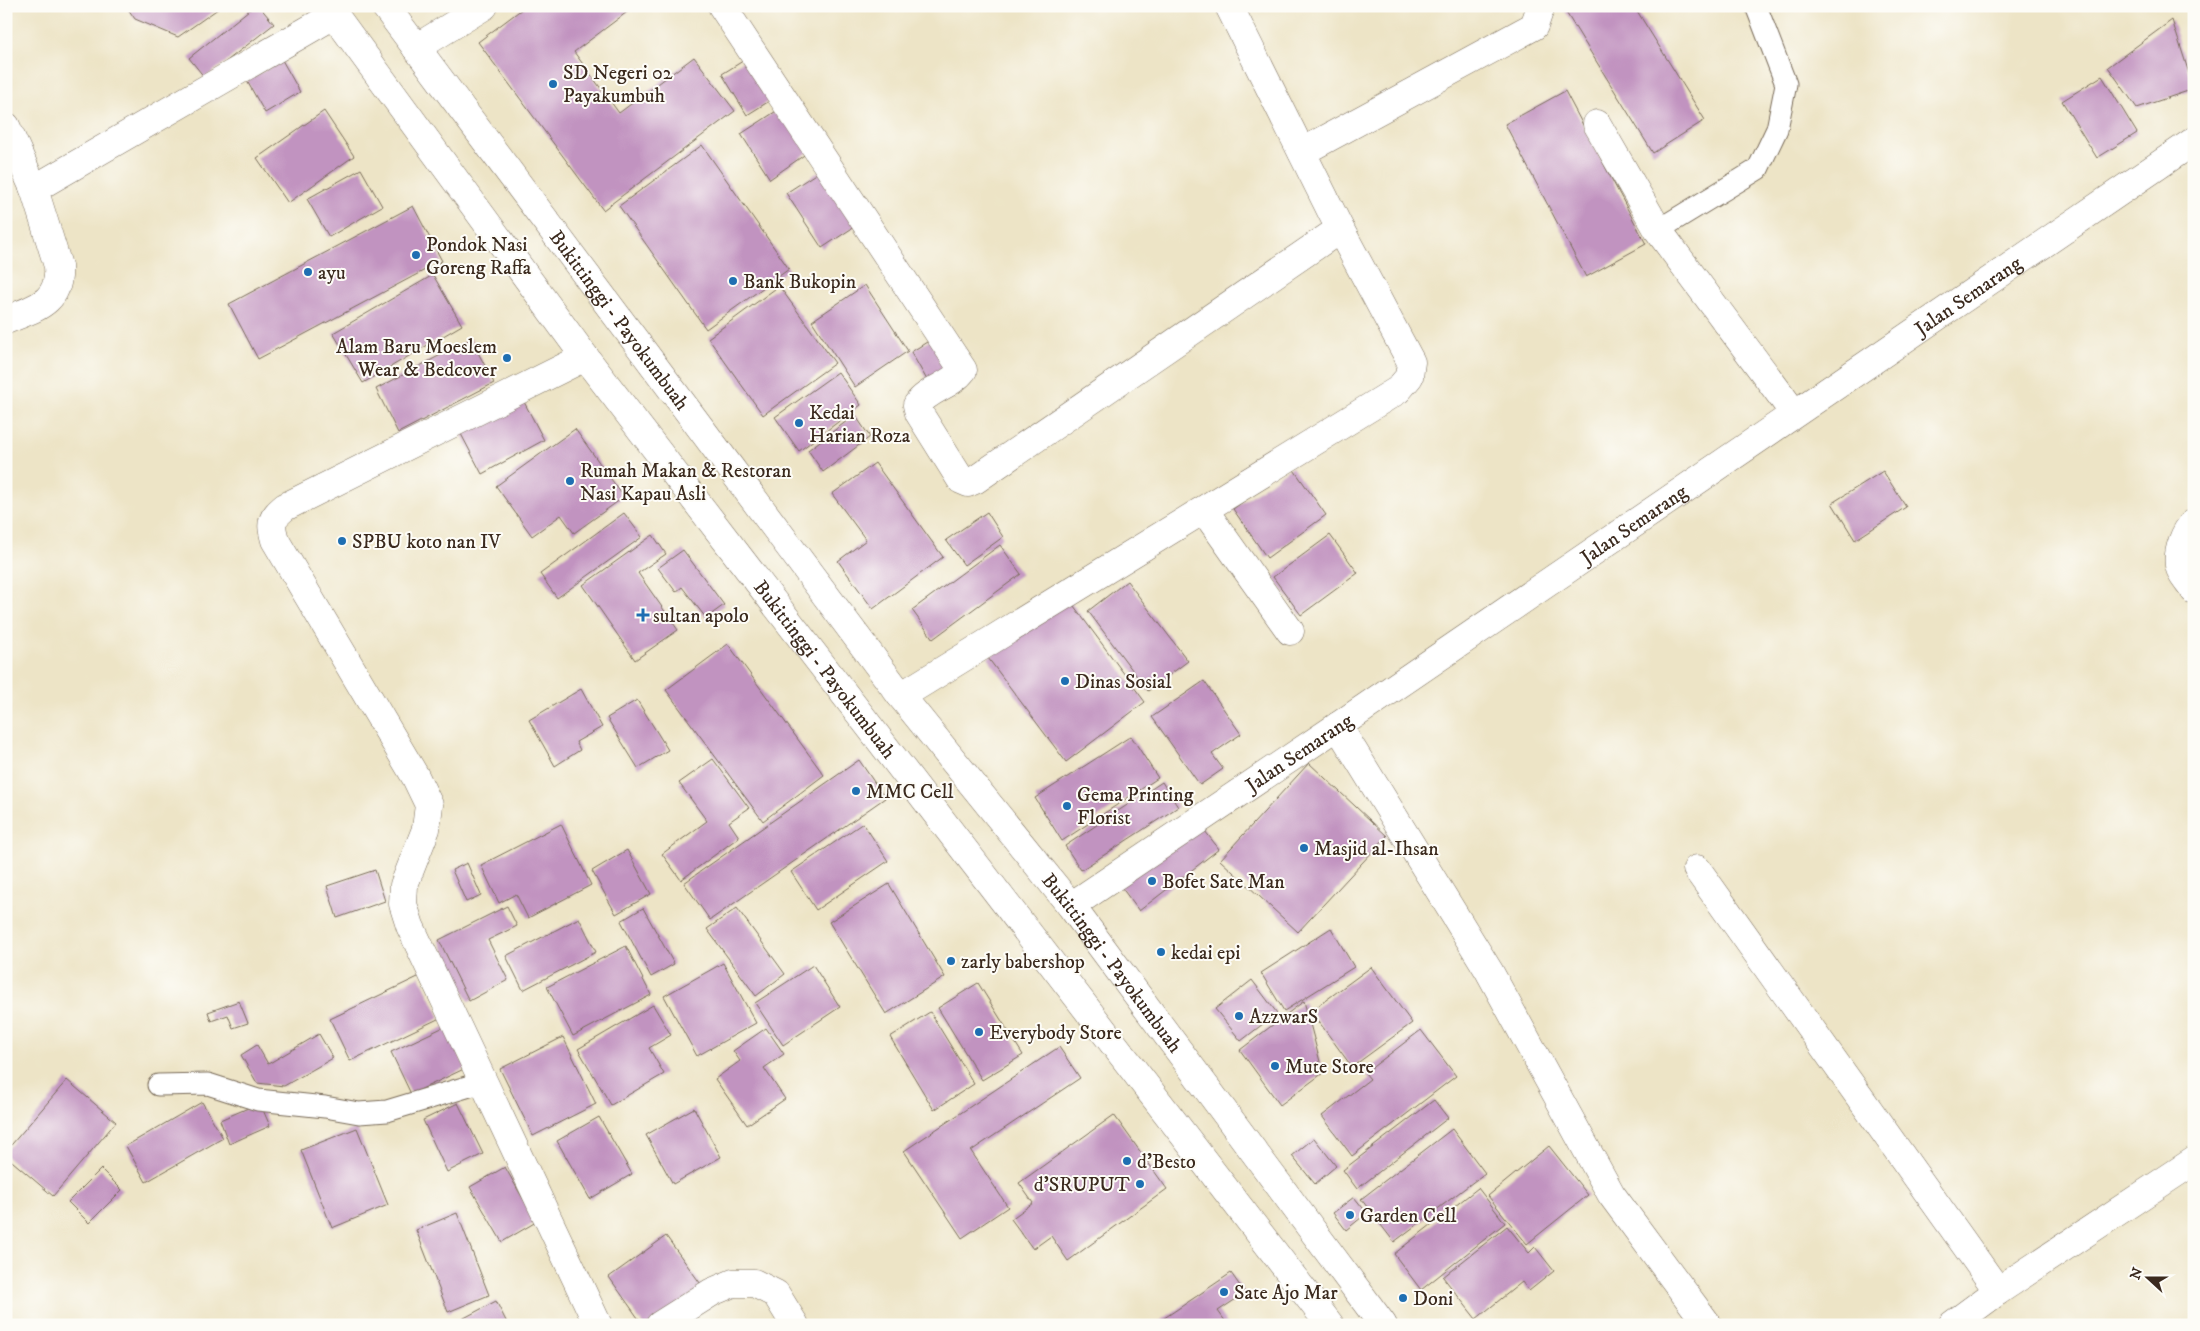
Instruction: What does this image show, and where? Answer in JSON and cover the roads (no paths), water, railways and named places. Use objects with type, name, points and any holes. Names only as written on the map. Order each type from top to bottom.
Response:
[{"type":"main road","name":"Bukittinggi - Payokumbuah","points":[[385,6],[901,696],[1071,906],[1384,1325]]},
{"type":"main road","points":[[416,48],[484,6]]},
{"type":"main road","points":[[722,6],[963,370],[958,376],[922,398],[917,405],[919,413],[961,480],[968,483],[976,480],[1340,229]]},
{"type":"main road","points":[[901,696],[1398,390],[1409,377],[1411,362],[1340,229],[1229,6]]},
{"type":"main road","points":[[1302,152],[1534,26],[1540,6]]},
{"type":"main road","name":"Bukittinggi - Payokumbuah","points":[[331,10],[585,357],[1330,1325]]},
{"type":"main road","points":[[34,189],[331,10]]},
{"type":"main road","points":[[1596,124],[1658,230],[1794,413]]},
{"type":"main road","points":[[6,126],[34,189],[58,266],[59,278],[56,288],[49,299],[40,306],[6,320]]},
{"type":"main road","name":"Jalan Semarang","points":[[1071,906],[1338,726],[2194,141]]},
{"type":"main road","points":[[585,357],[285,507],[275,515],[271,526],[275,540],[415,776],[429,805],[426,829],[404,885],[403,904],[410,926],[598,1325]]},
{"type":"main road","points":[[1204,510],[1290,630]]},
{"type":"main road","points":[[2194,523],[2189,528],[2181,548],[2179,566],[2194,590]]},
{"type":"main road","points":[[1338,726],[1489,971],[1611,1194],[1708,1325]]},
{"type":"main road","points":[[1697,869],[1998,1291]]},
{"type":"main road","points":[[1952,1325],[1998,1291],[2194,1161]]},
{"type":"main road","points":[[660,1325],[712,1292],[733,1283],[754,1283],[776,1294],[795,1325]]},
{"type":"lane","points":[[1658,230],[1758,169],[1777,129],[1786,84],[1756,6]]},
{"type":"lane","points":[[158,1084],[208,1084],[258,1100],[325,1107],[359,1113],[387,1111],[483,1082]]},
{"type":"place","name":"SD Negeri 02 Payakumbuh","points":[[553,84]]},
{"type":"place","name":"Pondok Nasi Goreng Raffa","points":[[416,255]]},
{"type":"place","name":"ayu","points":[[308,272]]},
{"type":"place","name":"Bank Bukopin","points":[[733,281]]},
{"type":"place","name":"Alam Baru Moeslem Wear & Bedcover","points":[[507,358]]},
{"type":"place","name":"Kedai Harian Roza","points":[[799,423]]},
{"type":"place","name":"Rumah Makan & Restoran Nasi Kapau Asli","points":[[570,481]]},
{"type":"place","name":"SPBU koto nan IV","points":[[342,541]]},
{"type":"place","name":"sultan apolo","points":[[643,615]]},
{"type":"place","name":"Dinas Sosial","points":[[1065,681]]},
{"type":"place","name":"MMC Cell","points":[[856,791]]},
{"type":"place","name":"Gema Printing Florist","points":[[1067,806]]},
{"type":"place","name":"Masjid al-Ihsan","points":[[1304,848]]},
{"type":"place","name":"Bofet Sate Man","points":[[1152,881]]},
{"type":"place","name":"kedai epi","points":[[1161,952]]},
{"type":"place","name":"zarly babershop","points":[[951,961]]},
{"type":"place","name":"AzzwarS","points":[[1239,1016]]},
{"type":"place","name":"Everybody Store","points":[[979,1032]]},
{"type":"place","name":"Mute Store","points":[[1275,1066]]},
{"type":"place","name":"d'Besto","points":[[1127,1161]]},
{"type":"place","name":"d'SRUPUT","points":[[1140,1184]]},
{"type":"place","name":"Garden Cell","points":[[1350,1215]]},
{"type":"place","name":"Sate Ajo Mar","points":[[1224,1292]]},
{"type":"place","name":"Doni","points":[[1403,1298]]}]
